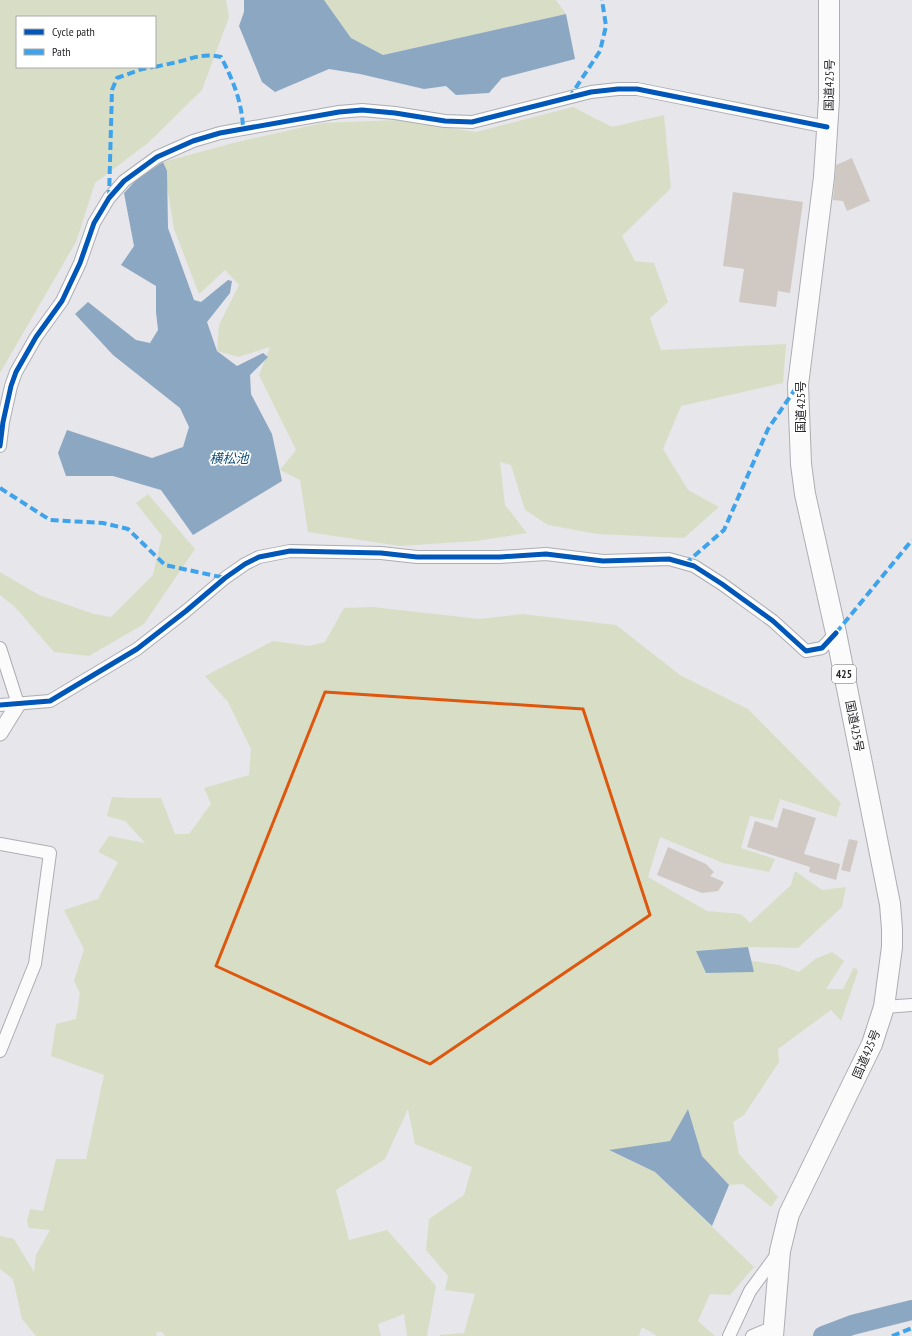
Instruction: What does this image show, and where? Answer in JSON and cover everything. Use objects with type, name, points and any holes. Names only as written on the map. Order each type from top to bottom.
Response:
[{"type":"highway","name":"国道425号","points":[[773,1332],[780,1251],[789,1214],[872,1044],[884,1008],[892,947],[890,904],[836,633],[805,494],[801,464],[798,385],[824,177],[830,67],[829,0]]},
{"type":"street","points":[[0,446],[3,422],[11,386],[16,372],[36,337],[62,301],[80,263],[94,223],[109,198],[124,181],[157,157],[193,141],[220,133],[339,112],[362,110],[395,113],[445,121],[472,122],[591,92],[618,89],[637,89],[827,127]]},
{"type":"street","points":[[0,705],[50,701],[137,649],[225,578],[245,564],[259,557],[290,551],[380,553],[417,557],[500,557],[546,554],[603,561],[670,559],[694,566],[722,584],[773,621],[806,651],[822,648],[836,633]]},
{"type":"street","points":[[0,648],[18,704],[0,734]]},
{"type":"street","points":[[0,844],[50,853],[34,964],[0,1051]]},
{"type":"street","points":[[884,1008],[912,1005]]},
{"type":"street","points":[[729,1336],[750,1291],[780,1251]]},
{"type":"street","points":[[752,1336],[773,1332]]},
{"type":"highlighted area","points":[[325,692],[583,709],[650,915],[430,1064],[216,966]]},
{"type":"green space","points":[[0,0],[226,0],[229,17],[202,90],[148,143],[95,183],[76,242],[0,373]]},
{"type":"green space","points":[[324,0],[556,0],[566,14],[383,55],[351,38]]},
{"type":"green space","points":[[573,107],[612,127],[664,115],[671,188],[622,236],[635,261],[654,263],[668,302],[650,318],[661,350],[786,344],[783,383],[681,406],[663,449],[688,490],[719,507],[684,538],[597,534],[548,525],[525,510],[511,465],[500,462],[505,505],[527,533],[476,541],[400,546],[308,532],[300,480],[280,470],[296,450],[259,375],[270,347],[238,357],[217,351],[219,325],[239,285],[225,270],[199,294],[174,229],[163,162],[233,143],[322,123],[398,120],[476,132]]},
{"type":"green space","points":[[148,494],[195,549],[144,624],[89,656],[54,652],[15,607],[0,595],[0,572],[39,595],[94,614],[111,617],[153,575],[162,536],[136,503]]},
{"type":"green space","points":[[373,607],[479,619],[522,614],[616,625],[680,675],[748,709],[841,803],[836,817],[780,799],[773,821],[750,816],[741,848],[775,859],[769,872],[723,863],[660,837],[648,877],[707,911],[741,914],[750,923],[791,885],[795,871],[822,890],[846,887],[842,907],[798,948],[748,947],[696,951],[754,972],[751,961],[779,965],[799,972],[815,959],[832,952],[844,961],[826,989],[843,989],[854,967],[858,971],[841,1021],[831,1010],[778,1049],[779,1062],[744,1115],[733,1122],[739,1154],[778,1197],[771,1207],[743,1184],[729,1185],[702,1156],[688,1109],[670,1141],[610,1151],[655,1172],[754,1267],[730,1295],[710,1294],[698,1321],[715,1336],[657,1336],[642,1327],[639,1336],[440,1336],[464,1333],[475,1294],[445,1290],[448,1276],[426,1250],[429,1219],[464,1195],[472,1167],[415,1144],[408,1109],[385,1159],[336,1190],[349,1240],[387,1230],[436,1286],[427,1336],[407,1336],[404,1314],[378,1324],[381,1336],[165,1336],[162,1332],[157,1332],[156,1336],[36,1336],[22,1319],[13,1279],[0,1269],[0,1236],[14,1239],[34,1272],[36,1255],[50,1230],[29,1228],[27,1221],[30,1209],[43,1211],[56,1159],[86,1159],[104,1075],[51,1056],[56,1024],[76,1019],[80,993],[74,981],[84,949],[64,910],[98,899],[118,862],[98,852],[109,836],[145,843],[125,821],[107,816],[112,797],[161,798],[175,834],[189,834],[211,804],[204,788],[249,775],[251,749],[228,702],[205,676],[273,641],[309,646],[325,642],[344,608]]},
{"type":"water","points":[[244,0],[324,0],[351,38],[383,55],[566,14],[575,59],[502,78],[489,93],[456,95],[446,86],[424,89],[360,74],[329,69],[275,92],[262,82],[239,26],[244,12]]},
{"type":"water","name":"横松池","points":[[163,162],[167,171],[168,228],[194,300],[201,302],[228,280],[232,281],[230,293],[207,322],[217,351],[237,366],[263,353],[268,357],[250,375],[251,394],[272,434],[282,481],[193,535],[161,490],[113,476],[66,476],[58,453],[67,430],[152,458],[183,447],[189,427],[180,408],[113,355],[75,314],[88,302],[136,340],[150,343],[158,330],[156,286],[121,265],[134,246],[124,193],[138,178]]},
{"type":"water","points":[[748,947],[754,972],[706,973],[696,951]]},
{"type":"water","points":[[688,1109],[702,1156],[729,1185],[712,1226],[655,1172],[609,1150],[670,1141]]},
{"type":"building","points":[[852,158],[870,201],[847,211],[843,201],[833,200],[836,165]]},
{"type":"building","points":[[733,192],[803,202],[790,293],[778,291],[776,307],[739,302],[744,269],[723,266]]},
{"type":"building","points":[[783,808],[816,818],[804,854],[840,864],[836,880],[809,872],[810,867],[747,847],[755,821],[777,828]]},
{"type":"building","points":[[849,839],[858,841],[850,872],[841,870]]},
{"type":"building","points":[[668,847],[706,864],[714,872],[710,876],[724,882],[718,891],[702,893],[657,875]]},
{"type":"waterway","points":[[823,1336],[852,1325],[912,1310]]},
{"type":"marked path","points":[[569,98],[600,51],[606,26],[602,0]]},
{"type":"marked path","points":[[156,67],[199,56],[221,57],[239,100],[243,128]]},
{"type":"marked path","points":[[109,198],[112,90],[117,78],[148,68]]},
{"type":"marked path","points":[[685,564],[724,530],[768,429],[798,385]]},
{"type":"marked path","points":[[0,488],[50,520],[103,523],[128,529],[165,565],[225,578]]},
{"type":"marked path","points":[[836,633],[912,540]]},
{"type":"marked path","points":[[892,1336],[912,1328]]},
{"type":"cycle path","points":[[0,446],[3,422],[11,386],[16,372],[36,337],[62,301],[80,263],[94,223],[109,198],[124,181],[157,157],[193,141],[220,133],[339,112],[362,110],[395,113],[445,121],[472,122],[591,92],[618,89],[637,89],[827,127]]},
{"type":"cycle path","points":[[0,705],[50,701],[137,649],[225,578],[245,564],[259,557],[290,551],[381,553],[417,557],[500,557],[546,554],[603,561],[669,559],[694,566],[722,584],[773,621],[806,651],[822,648],[836,633]]}]
